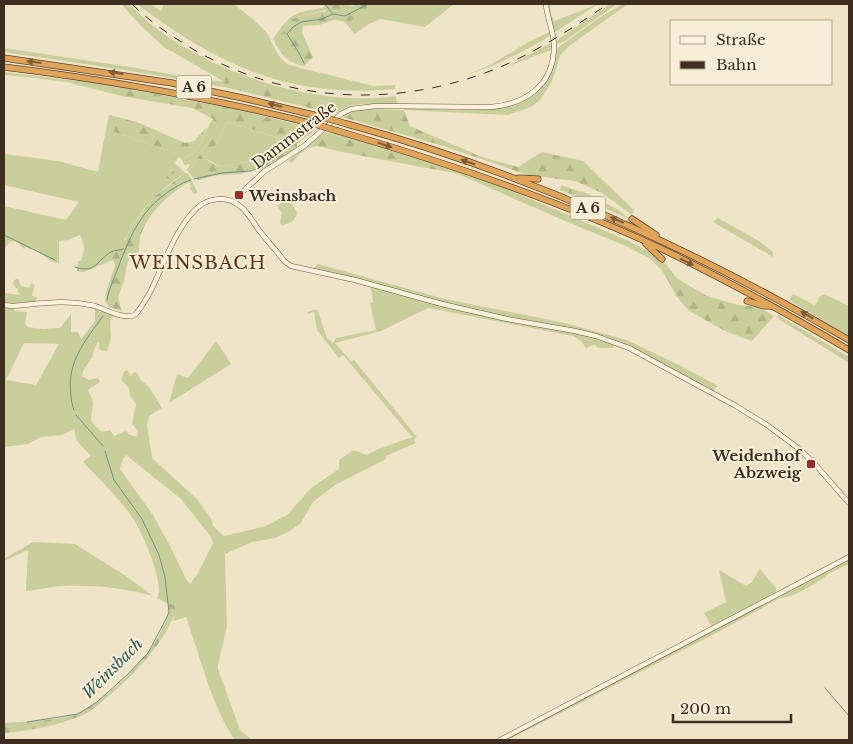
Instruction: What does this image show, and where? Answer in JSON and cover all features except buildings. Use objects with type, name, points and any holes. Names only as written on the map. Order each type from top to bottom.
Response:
[{"type":"highway","name":"A 6","points":[[4,58],[164,82],[238,96],[322,117],[421,146],[514,178],[662,240],[788,304],[849,340]]},
{"type":"highway","name":"A 6","points":[[4,67],[171,92],[246,108],[314,124],[430,158],[513,188],[643,241],[773,306],[849,350]]},
{"type":"highway","points":[[514,178],[538,180]]},
{"type":"highway","points":[[632,219],[662,240]]},
{"type":"highway","points":[[643,241],[662,259]]},
{"type":"highway","points":[[747,301],[764,306],[773,306]]},
{"type":"street","name":"Dammstraße","points":[[235,202],[239,194],[265,171],[304,146],[347,111],[376,106],[507,106],[530,96],[542,83],[553,61],[554,44],[546,4]]},
{"type":"street","points":[[4,305],[72,301],[125,316],[135,315],[152,287],[181,229],[194,211],[200,205],[213,200],[228,200],[235,202],[248,214],[257,228],[288,264],[442,304],[596,336],[629,348],[767,425],[798,448],[813,462],[849,503]]},
{"type":"street","points":[[500,740],[849,558]]},
{"type":"green space","points":[[121,4],[129,4],[154,27],[184,47],[217,64],[253,78],[290,89],[327,96],[363,98],[396,96],[397,105],[361,104],[349,106],[334,114],[326,102],[289,96],[226,78],[224,87],[4,52],[4,48],[210,81],[223,81],[164,47]]},
{"type":"green space","points":[[137,4],[150,4],[161,11],[164,4],[233,4],[264,30],[281,58],[289,65],[373,86],[395,85],[395,89],[357,91],[322,89],[289,83],[257,74],[197,45]]},
{"type":"green space","points":[[323,4],[353,6],[357,4],[372,4],[358,17],[348,22],[334,20],[319,25],[303,26],[302,33],[313,57],[304,66],[290,61],[274,41],[283,32],[288,21],[300,16],[326,11]]},
{"type":"green space","points":[[372,4],[454,4],[425,27],[381,19],[369,24],[355,34],[344,21],[352,20]]},
{"type":"green space","points":[[548,4],[550,4],[554,21],[598,4],[554,33]]},
{"type":"green space","points":[[610,4],[617,4],[558,44],[557,40]]},
{"type":"green space","points":[[623,4],[628,4],[569,46],[560,56],[551,84],[539,101],[531,107],[508,115],[404,110],[404,108],[474,110],[498,108],[520,102],[538,91],[551,74],[556,49],[599,18]]},
{"type":"green space","points":[[325,7],[326,10],[288,21],[283,32],[274,41],[273,39],[285,23],[294,15]]},
{"type":"green space","points":[[550,32],[550,36],[520,53],[467,75],[490,65],[530,41]]},
{"type":"green space","points":[[551,43],[551,50],[482,76],[508,66]]},
{"type":"green space","points":[[4,72],[103,84],[104,90],[121,96],[66,82],[4,75]]},
{"type":"green space","points":[[225,77],[289,96],[326,102],[334,114],[224,87]]},
{"type":"green space","points":[[103,84],[231,108],[316,129],[297,144],[297,149],[260,174],[256,169],[242,174],[218,175],[198,180],[192,175],[191,168],[206,145],[216,134],[217,127],[213,119],[192,108],[121,96],[104,90]],"holes":[[[227,122],[290,141],[275,157],[263,164],[256,160],[219,167],[204,158],[217,143]]]},
{"type":"green space","points":[[355,110],[404,110],[410,126],[482,157],[518,167],[542,152],[583,161],[634,210],[632,215],[602,193],[575,181],[528,175],[443,146],[342,117]]},
{"type":"green space","points":[[109,115],[137,122],[185,143],[194,141],[207,127],[199,147],[182,160],[175,153],[106,129]]},
{"type":"green space","points":[[213,119],[217,127],[217,134],[206,145],[191,168],[194,179],[187,170],[190,164],[185,165],[182,160],[198,148]]},
{"type":"green space","points":[[227,122],[290,141],[275,157],[263,164],[256,160],[219,167],[204,158],[217,143]]},
{"type":"green space","points":[[106,129],[175,153],[179,156],[175,163],[185,173],[180,176],[180,172],[167,182],[172,182],[147,205],[125,239],[97,259],[81,261],[84,248],[80,235],[68,240],[59,241],[59,264],[51,261],[31,247],[31,250],[26,247],[24,249],[16,241],[10,242],[4,249],[4,206],[66,220],[79,202],[4,185],[4,154],[58,161],[98,172]]},
{"type":"green space","points":[[325,132],[341,134],[498,185],[629,241],[662,259],[668,267],[662,270],[649,258],[628,247],[458,174]]},
{"type":"green space","points":[[325,132],[459,174],[317,146],[308,148],[292,163],[288,161]]},
{"type":"green space","points":[[177,169],[180,172],[180,176],[172,182],[167,182],[164,179],[165,175]]},
{"type":"green space","points":[[185,173],[188,173],[198,193],[194,194],[190,189],[189,182],[172,194],[155,210],[143,230],[139,251],[130,257],[126,269],[118,297],[122,311],[109,307],[105,301],[115,265],[113,260],[84,272],[77,271],[78,261],[97,259],[103,252],[125,240],[135,222],[155,196]]},
{"type":"green space","points":[[561,185],[590,195],[608,208],[560,190]]},
{"type":"green space","points":[[582,191],[617,209],[631,220],[600,206],[606,207],[581,193]]},
{"type":"green space","points":[[285,199],[288,199],[297,212],[296,218],[282,225],[280,223],[282,213],[277,206]]},
{"type":"green space","points":[[718,218],[759,241],[773,252],[773,257],[713,222]]},
{"type":"green space","points":[[318,264],[445,299],[565,323],[627,340],[718,386],[712,392],[615,343],[613,348],[598,348],[594,345],[586,348],[581,341],[573,336],[428,308],[381,331],[335,343],[351,361],[354,360],[417,437],[414,439],[416,443],[386,456],[386,459],[335,485],[313,502],[301,523],[290,531],[275,538],[252,542],[225,554],[227,627],[218,669],[240,730],[252,740],[235,740],[213,697],[186,617],[173,621],[177,605],[170,605],[157,598],[159,591],[155,569],[140,531],[125,507],[83,462],[91,456],[77,441],[74,429],[62,435],[41,437],[28,444],[4,447],[4,293],[21,295],[17,291],[19,289],[13,284],[14,280],[18,279],[21,286],[29,288],[31,283],[35,285],[32,296],[37,297],[35,304],[12,306],[15,311],[27,312],[25,323],[27,327],[43,329],[60,328],[71,314],[71,332],[78,332],[81,339],[95,321],[95,306],[116,314],[110,321],[111,338],[107,351],[99,350],[99,342],[82,376],[89,380],[98,378],[100,382],[88,390],[93,402],[91,418],[93,424],[102,432],[110,430],[114,436],[126,431],[128,434],[137,437],[138,431],[132,424],[136,404],[130,396],[129,388],[121,380],[124,372],[127,370],[130,377],[136,372],[149,387],[162,408],[149,416],[147,425],[152,458],[198,500],[212,520],[213,526],[224,536],[266,526],[287,515],[311,488],[339,469],[339,460],[353,450],[367,455],[412,437],[343,355],[339,358],[317,330],[314,312],[308,314],[307,312],[317,309],[327,338],[333,343],[336,338],[376,330],[370,304],[373,302],[370,284],[312,270]],"holes":[[[24,343],[59,344],[36,385],[6,380]],[[126,455],[181,499],[211,537],[213,543],[198,573],[190,584],[153,515],[120,469]]]},
{"type":"green space","points":[[668,267],[678,279],[707,296],[738,305],[759,307],[774,316],[752,341],[727,332],[689,311],[677,297],[662,270]]},
{"type":"green space","points":[[793,294],[814,305],[819,297],[824,294],[849,306],[849,336],[789,300]]},
{"type":"green space","points":[[778,315],[849,357],[849,363],[777,318]]},
{"type":"green space","points":[[216,341],[231,364],[169,403],[177,374],[188,378]]},
{"type":"green space","points":[[33,542],[75,544],[126,576],[153,596],[120,589],[87,586],[59,586],[26,591],[28,550],[4,561],[4,559]]},
{"type":"green space","points":[[849,557],[849,564],[828,574],[803,590],[791,596],[780,598],[726,628],[508,740],[500,740]]},
{"type":"green space","points":[[760,569],[776,588],[776,593],[712,627],[704,613],[726,602],[719,570],[746,586],[752,582]]},
{"type":"green space","points":[[168,604],[178,605],[173,619],[157,645],[127,680],[95,708],[76,718],[56,724],[4,733],[4,723],[43,720],[72,715],[79,713],[106,695],[136,666],[160,634],[166,618]]},
{"type":"waterway","points":[[325,4],[332,13]]},
{"type":"waterway","name":"Weinsbach","points":[[304,63],[287,34],[293,27],[301,22],[322,19],[333,14],[345,16],[368,4]]},
{"type":"waterway","name":"Weinsbach","points":[[194,179],[222,173],[251,171],[272,161],[294,142]]},
{"type":"waterway","name":"Weinsbach","points":[[107,300],[123,255],[139,222],[163,196],[191,180]]},
{"type":"waterway","points":[[4,235],[55,260]]},
{"type":"waterway","points":[[75,267],[82,269],[92,268],[111,252],[124,249]]},
{"type":"waterway","name":"Weinsbach","points":[[74,410],[71,401],[70,383],[74,362],[84,343],[103,316]]},
{"type":"waterway","name":"Weinsbach","points":[[76,415],[103,446]]},
{"type":"waterway","name":"Weinsbach","points":[[27,722],[78,714],[97,702],[148,653],[169,612],[165,577],[159,555],[142,519],[114,480],[105,451]]},
{"type":"waterway","points":[[825,688],[849,716]]},
{"type":"railway","points":[[132,4],[155,24],[179,40],[230,68],[265,80],[301,89],[337,94],[373,95],[409,92],[446,85],[499,68],[547,43],[608,4]]},
{"type":"place","name":"Weinsbach","points":[[239,195]]},
{"type":"place","name":"Weidenhof Abzweig","points":[[811,464]]},
{"type":"district","name":"WEINSBACH","points":[[198,263]]}]
